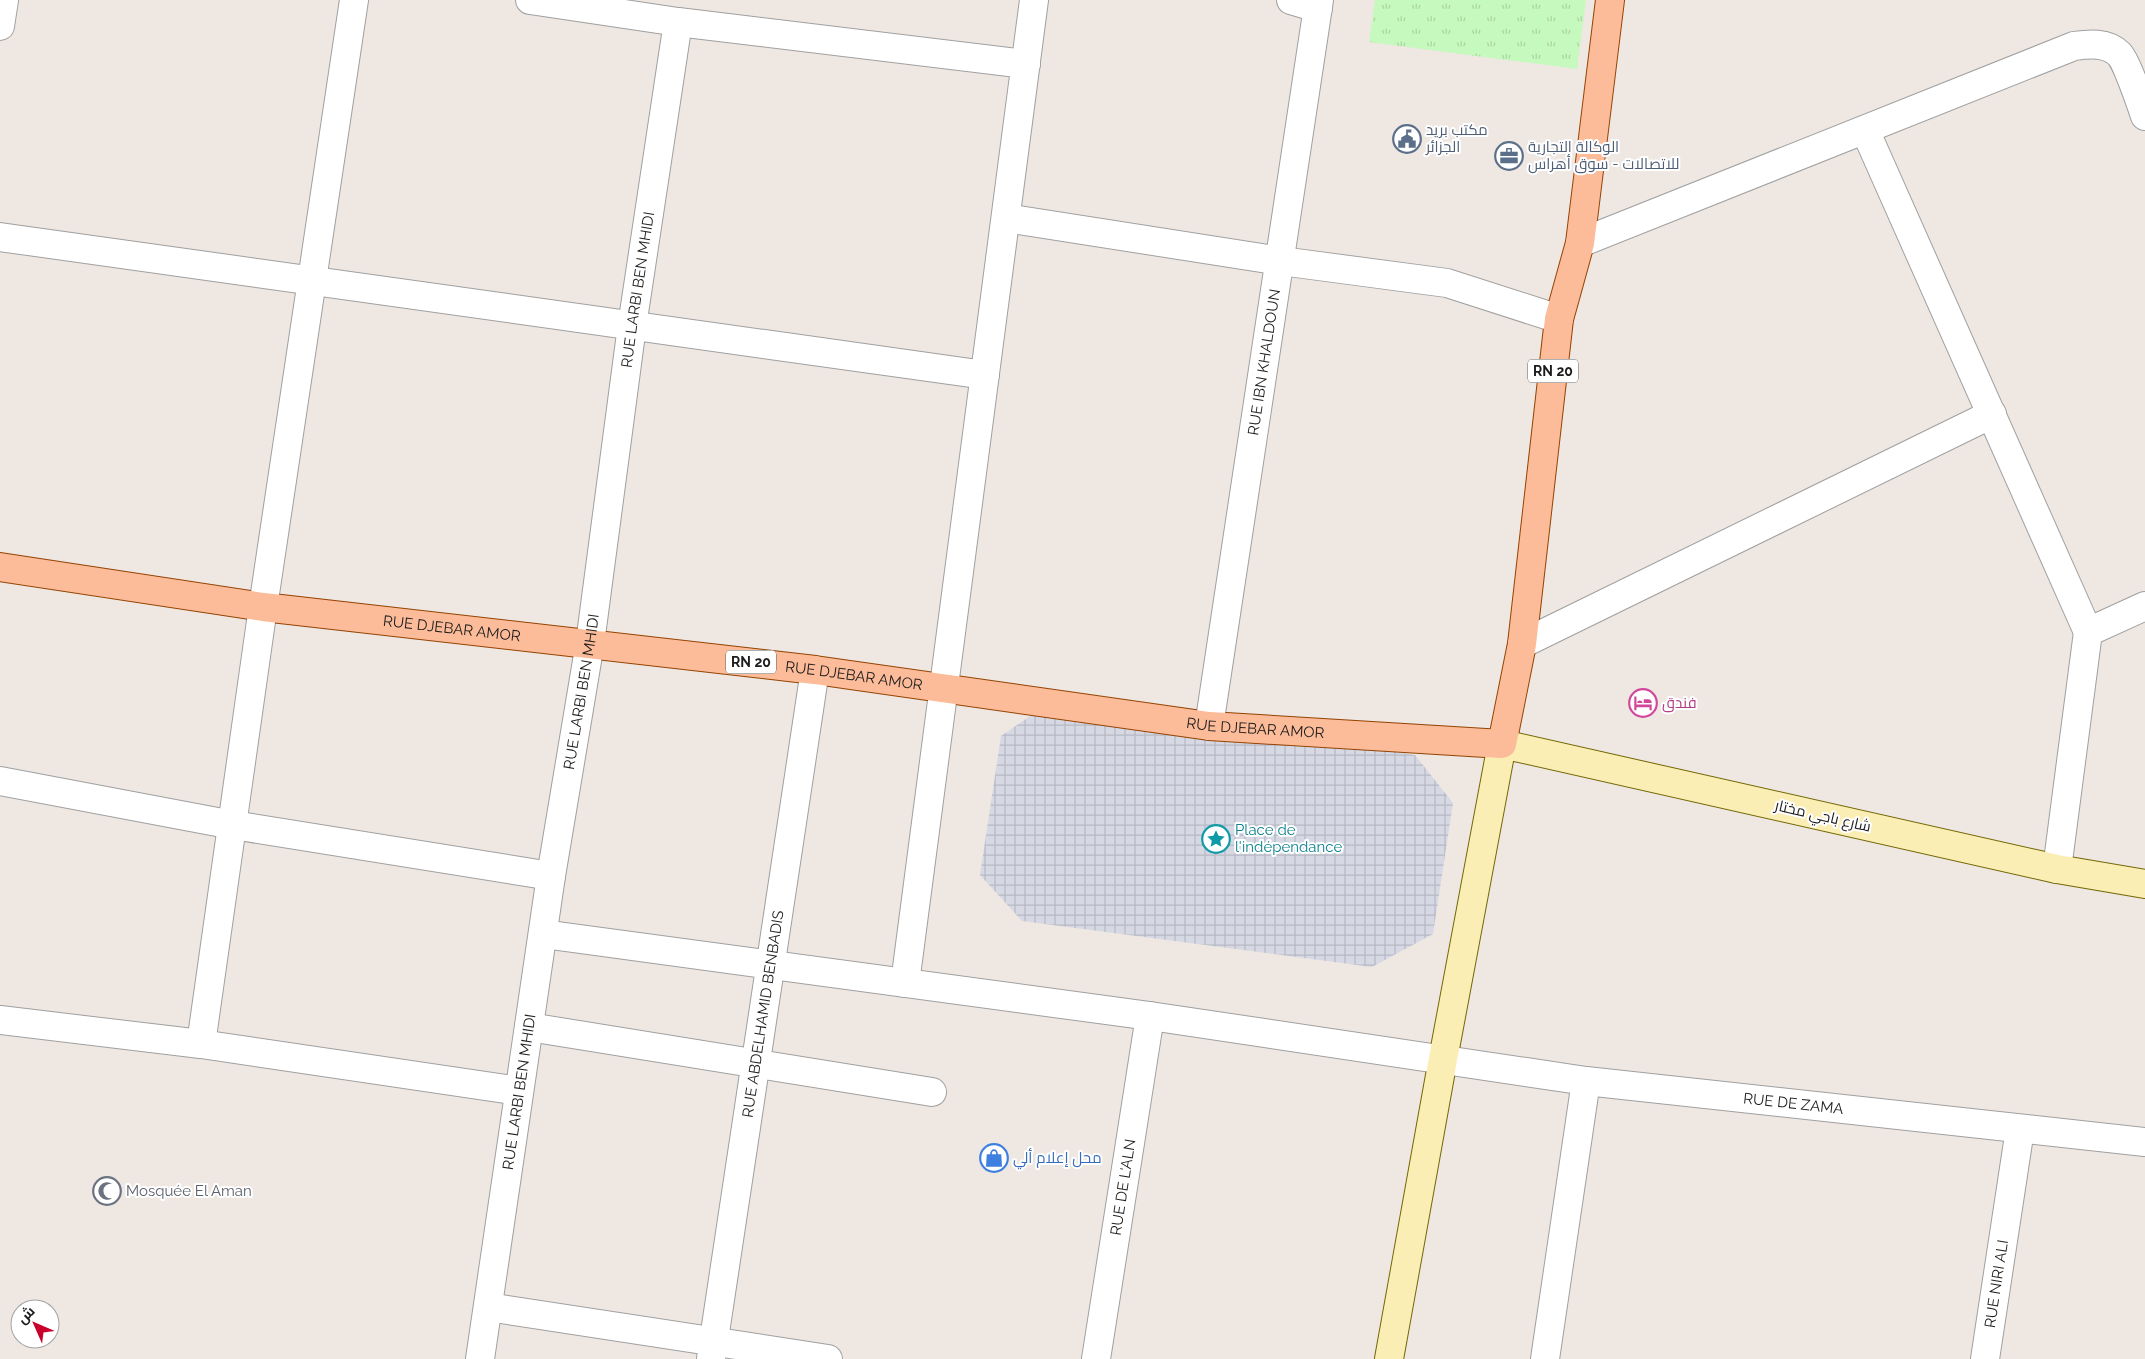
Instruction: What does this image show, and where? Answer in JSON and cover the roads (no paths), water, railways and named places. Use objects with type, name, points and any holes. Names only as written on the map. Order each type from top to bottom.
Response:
[{"type":"main road","name":"RN 20","points":[[1502,744],[1522,644],[1559,319],[1580,243],[1610,0]]},
{"type":"main road","name":"RUE DJEBAR AMOR","points":[[0,567],[263,606],[815,670],[1209,726],[1502,744]]},
{"type":"street","points":[[0,26],[4,0]]},
{"type":"street","points":[[201,1044],[263,606],[354,0]]},
{"type":"street","points":[[530,0],[678,22],[1026,64]]},
{"type":"street","points":[[905,983],[1034,0]]},
{"type":"street","points":[[1291,0],[1319,4]]},
{"type":"street","name":"RUE IBN KHALDOUN","points":[[1209,726],[1319,4]]},
{"type":"street","name":"RUE LARBI BEN MHIDI","points":[[480,1359],[543,934],[590,643],[632,326],[678,22]]},
{"type":"street","points":[[1580,243],[2074,46],[2091,44],[2106,46],[2121,54],[2145,116]]},
{"type":"street","points":[[1864,130],[2088,632],[2058,869]]},
{"type":"street","points":[[1006,218],[1447,284],[1559,319]]},
{"type":"street","points":[[0,238],[985,375]]},
{"type":"street","points":[[1522,644],[1992,414]]},
{"type":"street","points":[[2088,632],[2145,606]]},
{"type":"street","name":"RUE ABDELHAMID BENBADIS","points":[[712,1350],[815,670]]},
{"type":"street","points":[[1389,1359],[1442,1059],[1502,744]]},
{"type":"street","name":"شارع باجي مختار","points":[[1502,744],[2058,869],[2145,884]]},
{"type":"street","points":[[0,781],[233,825],[552,876]]},
{"type":"street","name":"RUE DE ZAMA","points":[[543,934],[1150,1016],[1586,1082],[2145,1142]]},
{"type":"street","name":"RUE DE L'ALN","points":[[1096,1359],[1150,1016]]},
{"type":"street","points":[[0,1020],[201,1044],[519,1091]]},
{"type":"street","points":[[529,1027],[932,1092]]},
{"type":"street","points":[[1545,1359],[1586,1082]]},
{"type":"street","name":"RUE NIRI ALI","points":[[1985,1359],[2020,1129]]},
{"type":"street","points":[[488,1307],[712,1350],[828,1359]]},
{"type":"place","name":"مكتب بريد الجزائر","points":[[1407,139]]},
{"type":"place","name":"الوكالة التجارية للاتصالات - سوق أهراس","points":[[1509,156]]},
{"type":"place","name":"فندق","points":[[1643,703]]},
{"type":"place","name":"Place de l'indépendance","points":[[1216,839]]},
{"type":"place","name":"محل إعلام ألي","points":[[994,1158]]},
{"type":"place","name":"Mosquée El Aman","points":[[107,1191]]}]
